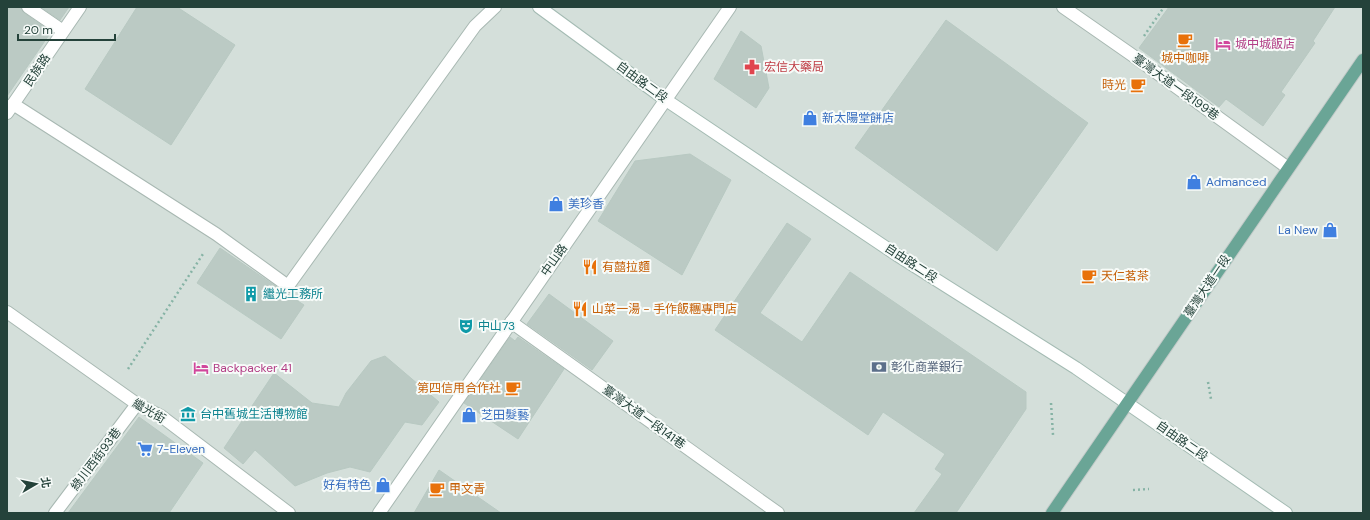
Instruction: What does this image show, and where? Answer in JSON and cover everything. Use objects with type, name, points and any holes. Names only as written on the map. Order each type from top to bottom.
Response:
[{"type":"main road","points":[[28,7],[63,31]]},
{"type":"main road","name":"民族路","points":[[10,109],[80,7]]},
{"type":"main road","points":[[10,109],[216,234],[288,286],[475,26],[495,7]]},
{"type":"main road","name":"自由路二段","points":[[539,7],[666,100],[897,255],[1076,368],[1286,513]]},
{"type":"main road","name":"中山路","points":[[379,513],[730,7]]},
{"type":"main road","name":"臺灣大道一段199巷","points":[[1063,7],[1288,168]]},
{"type":"main road","name":"臺灣大道一段","points":[[1052,513],[1363,60]]},
{"type":"main road","name":"繼光街","points":[[7,312],[137,404],[161,416],[289,513]]},
{"type":"main road","name":"臺灣大道一段141巷","points":[[511,322],[778,513]]},
{"type":"main road","name":"綠川西街93巷","points":[[55,513],[137,404]]},
{"type":"path","points":[[1132,55],[1164,7]]},
{"type":"path","points":[[115,389],[216,234]]},
{"type":"path","points":[[1208,382],[1211,399]]},
{"type":"path","points":[[1051,403],[1053,435]]},
{"type":"path","points":[[1133,490],[1149,489]]},
{"type":"shaded area","points":[[7,7],[1363,7],[1363,513],[7,513]]},
{"type":"building","points":[[7,7],[21,7],[24,13],[51,32],[7,96]]},
{"type":"building","points":[[41,7],[69,7],[60,20]]},
{"type":"building","points":[[137,7],[177,7],[235,45],[171,145],[85,89]]},
{"type":"building","points":[[1169,7],[1335,7],[1313,41],[1315,43],[1281,92],[1285,95],[1263,126],[1226,99],[1219,107],[1139,48]]},
{"type":"building","points":[[946,20],[1088,123],[997,251],[855,148]]},
{"type":"building","points":[[741,31],[761,46],[769,88],[756,108],[714,79]]},
{"type":"building","points":[[690,154],[731,180],[682,275],[598,221],[635,161]]},
{"type":"building","name":"彰化商業銀行","points":[[787,223],[811,239],[760,313],[802,342],[850,272],[1026,392],[1026,409],[956,513],[914,513],[942,474],[935,469],[945,454],[883,412],[868,435],[715,330]]},
{"type":"building","name":"繼光工務所","points":[[220,248],[304,305],[281,339],[197,283]]},
{"type":"building","points":[[549,294],[613,341],[592,370],[527,324]]},
{"type":"building","name":"第四信用合作社","points":[[510,337],[515,341],[518,337],[564,369],[518,439],[464,403]]},
{"type":"building","points":[[385,356],[439,402],[422,425],[405,422],[370,472],[350,467],[327,473],[295,486],[255,450],[243,464],[224,448],[274,373],[312,403],[339,407],[346,393],[371,361]]},
{"type":"building","points":[[139,417],[203,463],[169,513],[68,513]]},
{"type":"building","points":[[439,470],[501,513],[414,513]]},
{"type":"place","name":"城中咖啡","points":[[1185,40]]},
{"type":"place","name":"城中城飯店","points":[[1223,44]]},
{"type":"place","name":"宏信大藥局","points":[[752,67]]},
{"type":"place","name":"時光","points":[[1138,85]]},
{"type":"place","name":"新太陽堂餅店","points":[[810,118]]},
{"type":"place","name":"Admanced","points":[[1194,182]]},
{"type":"place","name":"美珍香","points":[[556,204]]},
{"type":"place","name":"La New","points":[[1330,230]]},
{"type":"place","name":"有囍拉麵","points":[[590,267]]},
{"type":"place","name":"天仁茗茶","points":[[1089,276]]},
{"type":"place","name":"繼光工務所","points":[[251,294]]},
{"type":"place","name":"山菜一湯 - 手作飯糰專門店","points":[[580,309]]},
{"type":"place","name":"中山73","points":[[466,326]]},
{"type":"place","name":"彰化商業銀行","points":[[879,367]]},
{"type":"place","name":"Backpacker 41","points":[[201,368]]},
{"type":"place","name":"第四信用合作社","points":[[513,388]]},
{"type":"place","name":"台中舊城生活博物館","points":[[188,414]]},
{"type":"place","name":"芝田髮藝","points":[[469,415]]},
{"type":"place","name":"7-Eleven","points":[[145,449]]},
{"type":"place","name":"好有特色","points":[[383,485]]},
{"type":"place","name":"甲文青","points":[[437,489]]}]
